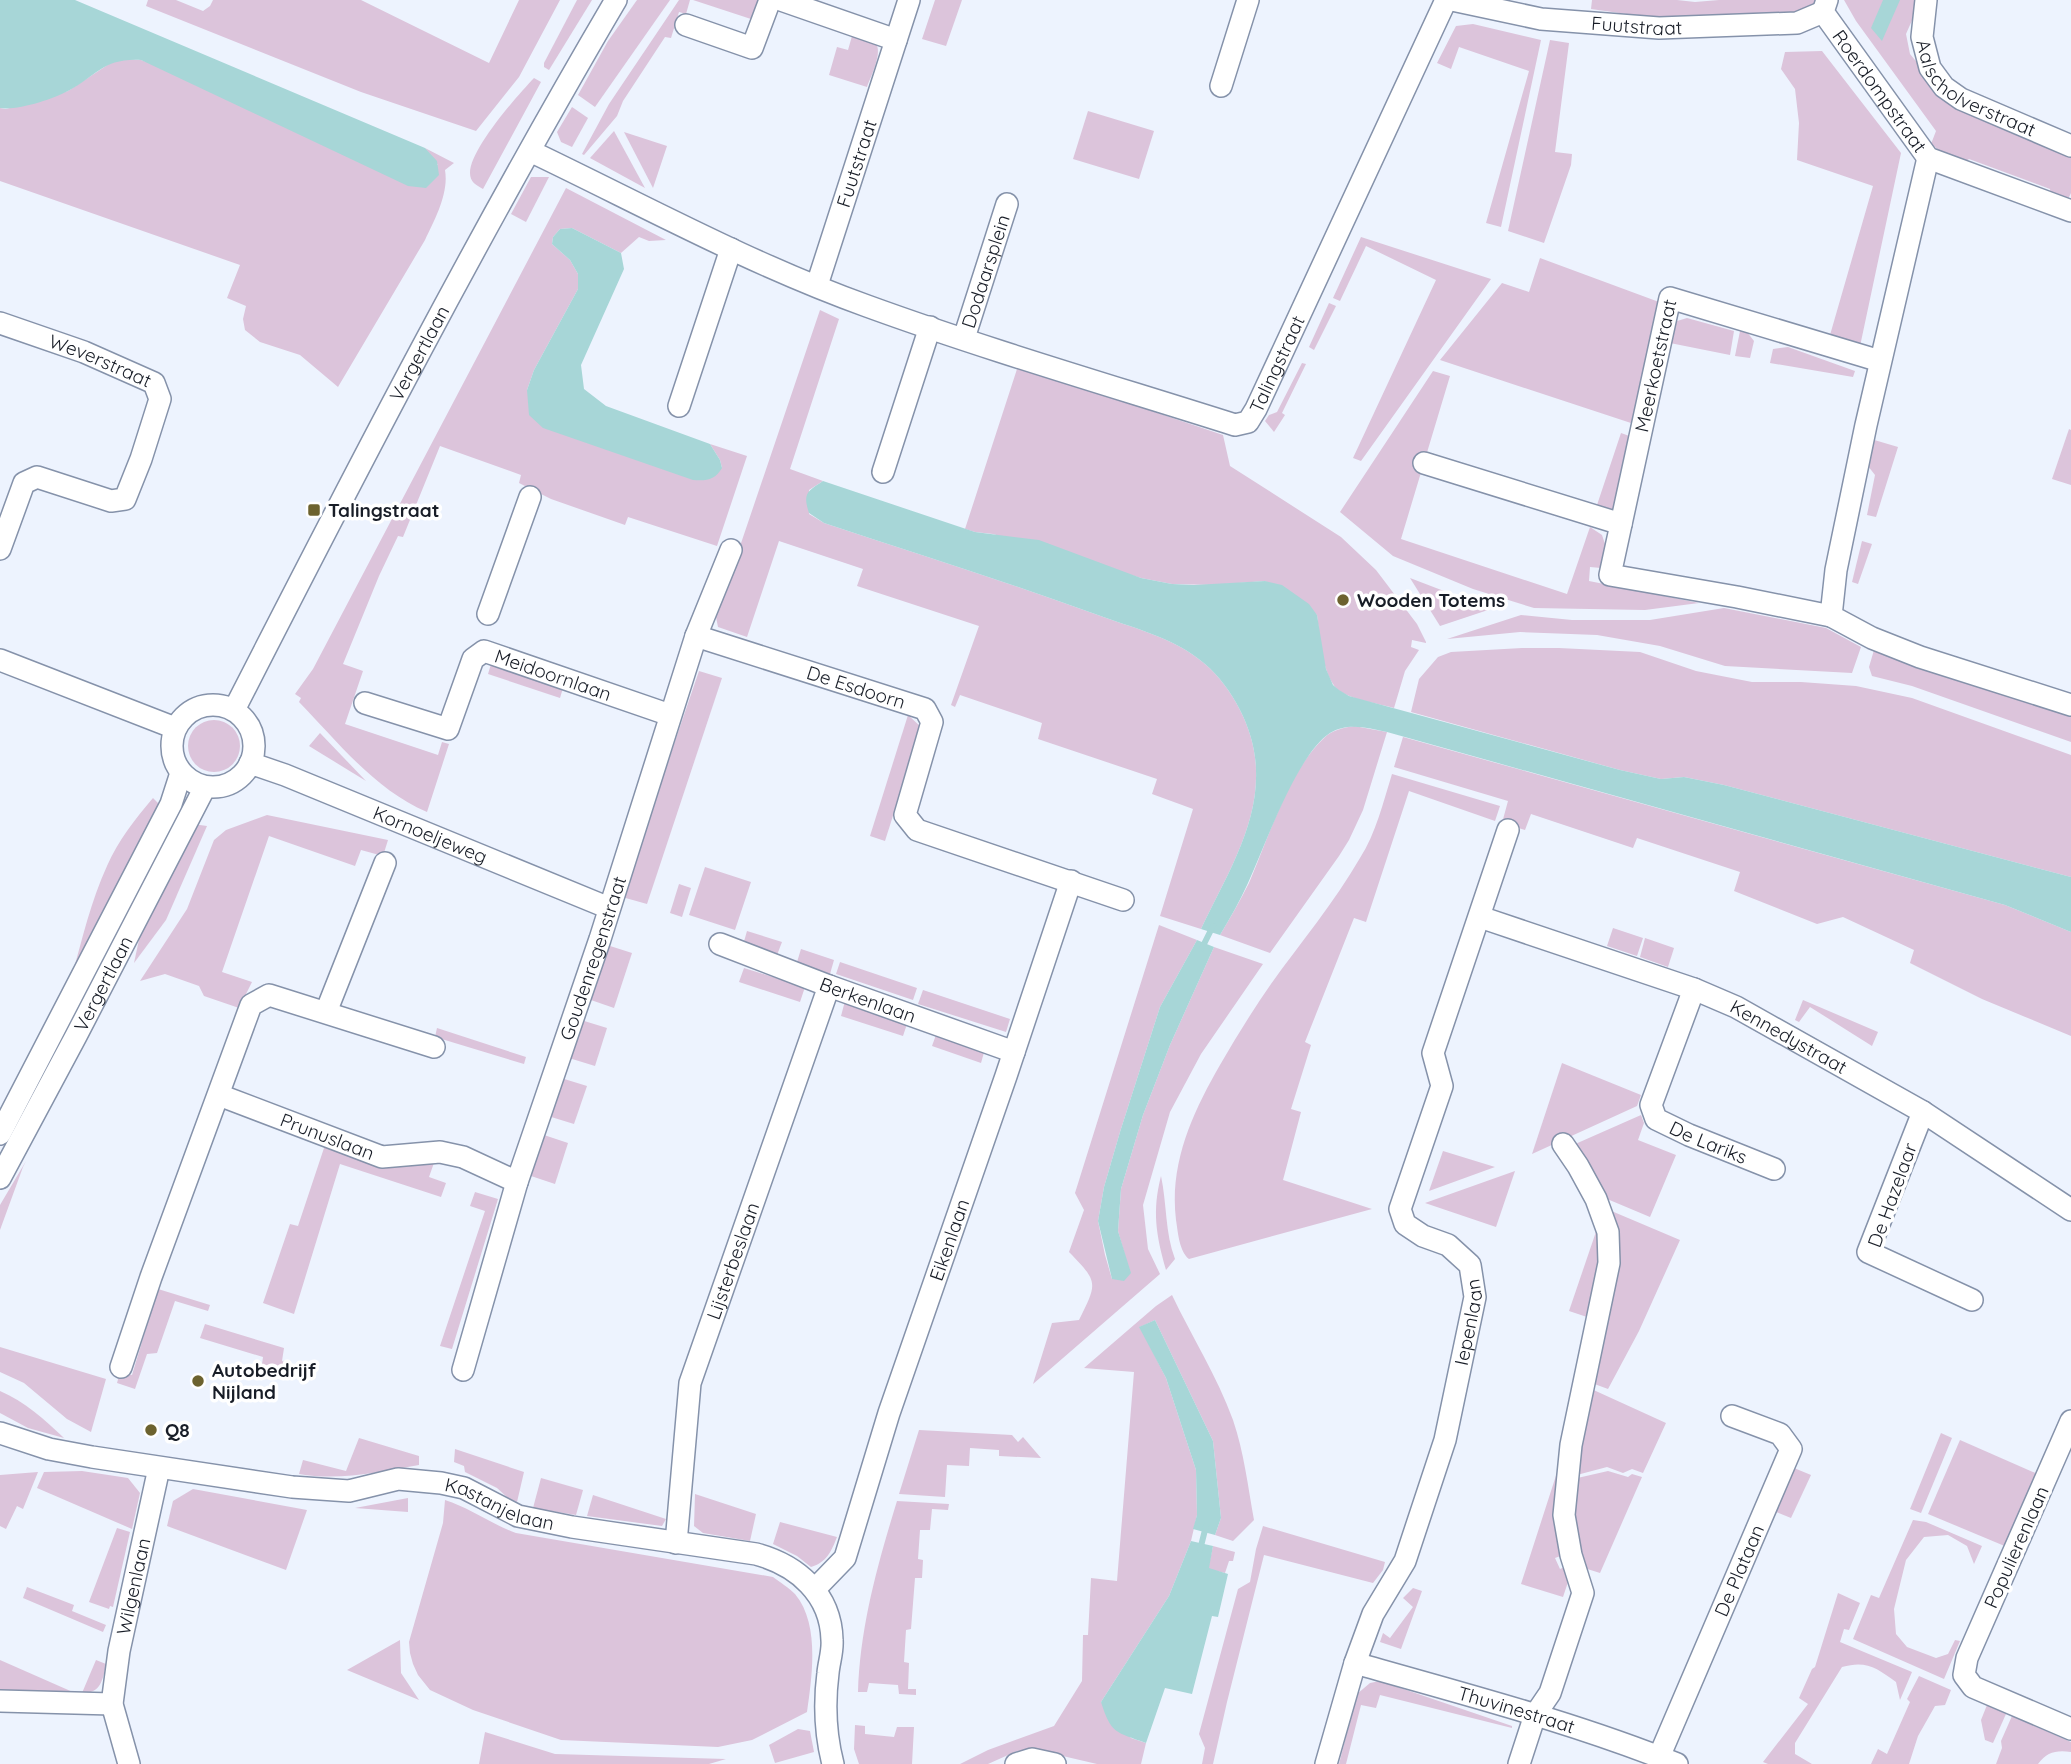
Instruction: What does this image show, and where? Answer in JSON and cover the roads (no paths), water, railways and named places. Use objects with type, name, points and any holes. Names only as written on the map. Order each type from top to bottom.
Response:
[{"type":"street","name":"Vergertlaan","points":[[234,710],[399,392],[530,151],[616,0]]},
{"type":"street","points":[[686,25],[752,48],[770,0]]},
{"type":"street","points":[[781,0],[896,40]]},
{"type":"street","name":"Fuutstraat","points":[[817,285],[909,0]]},
{"type":"street","points":[[1221,86],[1248,0]]},
{"type":"street","name":"Talingstraat","points":[[530,151],[731,249],[865,305],[1235,425],[1248,422],[1256,409],[1446,0]]},
{"type":"street","name":"Fuutstraat","points":[[1452,0],[1543,10],[1659,28],[1797,23],[1825,6]]},
{"type":"street","name":"Aalscholverstraat","points":[[1926,0],[1922,37],[1930,68],[1944,87],[1961,99],[2071,146]]},
{"type":"street","name":"Roerdompstraat","points":[[1825,6],[1928,158],[2071,211]]},
{"type":"street","points":[[1831,616],[1836,570],[1880,361],[1928,158]]},
{"type":"street","name":"Dodaarsplein","points":[[964,338],[1007,204]]},
{"type":"street","points":[[679,406],[731,249]]},
{"type":"street","name":"Meerkoetstraat","points":[[1880,361],[1670,298],[1610,575],[1831,616],[1872,638],[1920,657],[2071,705]]},
{"type":"street","name":"Weverstraat","points":[[0,323],[84,352],[154,383],[160,399],[125,499],[111,501],[37,477],[24,483],[0,549]]},
{"type":"street","points":[[883,472],[930,327]]},
{"type":"street","points":[[1424,463],[1621,524]]},
{"type":"street","points":[[488,614],[530,496]]},
{"type":"street","name":"Goudenregenstraat","points":[[463,1370],[517,1182],[696,636],[731,550]]},
{"type":"street","name":"De Esdoorn","points":[[696,636],[925,709],[932,722],[905,815],[916,830],[1123,900]]},
{"type":"street","name":"Meidoornlaan","points":[[365,703],[448,729],[473,659],[484,652],[670,715]]},
{"type":"street","points":[[0,660],[175,728]]},
{"type":"street","points":[[211,705],[234,710],[251,731],[254,748],[250,763],[242,775],[221,787],[205,787],[190,781],[174,761],[171,746],[175,728],[183,717],[194,709],[211,705]]},
{"type":"street","name":"Kornoeljeweg","points":[[250,763],[609,908]]},
{"type":"street","name":"Vergertlaan","points":[[0,1134],[171,804],[181,773]]},
{"type":"street","name":"Vergertlaan","points":[[0,1178],[205,787]]},
{"type":"street","name":"Iepenlaan","points":[[1326,1764],[1355,1663],[1373,1614],[1405,1562],[1445,1440],[1475,1297],[1470,1265],[1448,1245],[1423,1236],[1405,1224],[1400,1209],[1442,1086],[1433,1053],[1508,830]]},
{"type":"street","points":[[326,1012],[385,863]]},
{"type":"street","name":"Eikenlaan","points":[[815,1589],[845,1558],[889,1413],[1070,881]]},
{"type":"street","name":"Kennedystraat","points":[[1480,917],[1695,989],[1736,1007],[1923,1112],[2071,1210]]},
{"type":"street","name":"Berkenlaan","points":[[720,944],[1014,1052]]},
{"type":"street","name":"Lijsterbeslaan","points":[[676,1543],[690,1383],[829,986]]},
{"type":"street","name":"De Lariks","points":[[1695,989],[1651,1105],[1656,1119],[1774,1170]]},
{"type":"street","points":[[121,1367],[251,1005],[269,995],[434,1047]]},
{"type":"street","name":"Prunuslaan","points":[[219,1095],[382,1157],[440,1152],[463,1157],[517,1182]]},
{"type":"street","name":"De Hazelaar","points":[[1923,1112],[1868,1252],[1972,1300]]},
{"type":"street","points":[[1519,1764],[1535,1715],[1550,1693],[1583,1593],[1571,1555],[1564,1515],[1572,1445],[1609,1263],[1608,1232],[1596,1199],[1563,1144]]},
{"type":"street","name":"De Plataan","points":[[1668,1760],[1791,1449],[1780,1434],[1732,1416]]},
{"type":"street","name":"Populierenlaan","points":[[2071,1421],[1967,1658],[1964,1675],[1973,1687],[2071,1729]]},
{"type":"street","name":"Kastanjelaan","points":[[0,1433],[49,1449],[292,1487],[349,1491],[398,1479],[440,1483],[464,1489],[518,1516],[775,1559],[815,1589],[827,1614],[832,1640],[825,1720],[833,1764]]},
{"type":"street","name":"Wilgenlaan","points":[[129,1764],[113,1704],[119,1651],[159,1468]]},
{"type":"street","name":"Thuvinestraat","points":[[1355,1663],[1535,1715],[1668,1760]]},
{"type":"street","points":[[0,1701],[113,1704]]},
{"type":"street","points":[[1016,1764],[1032,1759],[1055,1764]]},
{"type":"waterway","points":[[1202,948],[1213,926]]},
{"type":"waterway","points":[[1200,1550],[1206,1526]]},
{"type":"place","name":"Talingstraat","points":[[314,510]]},
{"type":"place","name":"Wooden Totems","points":[[1343,600]]},
{"type":"place","name":"Autobedrijf Nijland","points":[[198,1381]]},
{"type":"place","name":"Q8","points":[[151,1430]]}]
